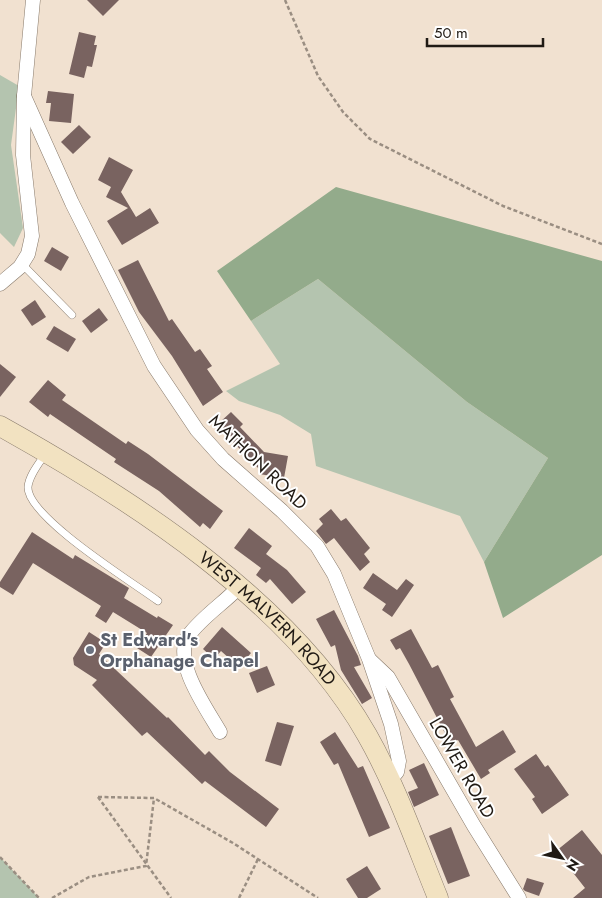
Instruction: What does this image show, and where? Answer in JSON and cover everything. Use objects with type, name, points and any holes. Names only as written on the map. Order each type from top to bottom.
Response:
[{"type":"main road","name":"WEST MALVERN ROAD","points":[[0,426],[98,483],[141,512],[239,587],[296,640],[322,669],[368,735],[390,780],[438,898]]},
{"type":"street","points":[[0,284],[22,264],[28,254],[32,225],[23,155],[24,96],[33,0]]},
{"type":"street","name":"MATHON ROAD","points":[[24,96],[72,203],[154,366],[203,438],[317,546],[347,602],[391,724],[399,761],[397,772],[390,780]]},
{"type":"street","points":[[220,732],[186,669],[183,655],[184,643],[190,633],[239,587]]},
{"type":"street","name":"LOWER ROAD","points":[[369,659],[388,677],[474,826],[519,898]]},
{"type":"lane","points":[[22,264],[72,316]]},
{"type":"lane","points":[[46,453],[34,472],[28,487],[33,503],[52,524],[158,601]]},
{"type":"path","points":[[285,0],[318,76],[343,112],[370,139],[503,206],[602,244]]},
{"type":"path","points":[[171,898],[98,797],[154,798],[258,859],[318,898]]},
{"type":"path","points":[[52,898],[89,877],[146,866],[154,798]]},
{"type":"path","points":[[0,857],[39,898]]},
{"type":"path","points":[[239,898],[258,859]]},
{"type":"green space","points":[[0,75],[19,86],[11,145],[23,228],[14,247],[0,233]]},
{"type":"green space","points":[[336,187],[602,261],[602,555],[503,618],[484,562],[548,458],[467,402],[318,279],[251,321],[217,271]]},
{"type":"green space","points":[[318,279],[467,402],[548,458],[484,562],[460,516],[316,466],[311,434],[280,415],[239,401],[226,391],[280,364],[251,321]]},
{"type":"green space","points":[[0,857],[39,898],[0,898]]},
{"type":"building","points":[[87,0],[119,0],[103,16]]},
{"type":"building","points":[[79,32],[96,36],[94,45],[97,45],[92,67],[87,66],[84,78],[69,74]]},
{"type":"building","points":[[48,91],[74,94],[71,123],[49,121],[51,103],[46,103]]},
{"type":"building","points":[[79,125],[91,137],[73,154],[61,142]]},
{"type":"building","points":[[109,157],[133,170],[121,192],[136,217],[150,208],[159,223],[122,245],[107,221],[128,208],[106,197],[111,187],[98,180]]},
{"type":"building","points":[[52,247],[69,257],[61,271],[44,261]]},
{"type":"building","points":[[138,260],[169,321],[172,319],[195,352],[200,349],[212,366],[207,369],[223,392],[203,406],[172,356],[139,312],[118,270]]},
{"type":"building","points":[[35,300],[46,317],[32,326],[21,310]]},
{"type":"building","points":[[99,308],[108,320],[91,333],[82,321]]},
{"type":"building","points":[[54,326],[76,339],[68,352],[46,339]]},
{"type":"building","points":[[0,364],[16,377],[0,397]]},
{"type":"building","points":[[48,380],[66,395],[62,400],[126,444],[128,441],[148,454],[223,511],[210,529],[203,523],[200,527],[159,491],[114,462],[116,459],[50,414],[48,417],[29,402]]},
{"type":"building","points":[[231,412],[243,424],[240,427],[264,452],[288,456],[284,478],[259,474],[260,470],[233,442],[234,440],[219,423]]},
{"type":"building","points":[[331,509],[341,521],[346,518],[370,548],[364,554],[370,562],[360,571],[334,538],[326,544],[316,531],[323,524],[319,519]]},
{"type":"building","points":[[249,528],[272,546],[266,554],[287,570],[306,592],[292,604],[270,579],[266,583],[256,575],[261,568],[234,548]]},
{"type":"building","points":[[32,532],[73,559],[75,555],[129,588],[124,598],[157,618],[158,616],[173,625],[151,657],[137,648],[147,633],[113,612],[106,623],[95,616],[101,606],[33,563],[13,595],[0,587],[0,582]]},
{"type":"building","points":[[373,573],[397,590],[406,579],[414,585],[392,617],[382,610],[386,604],[363,588]]},
{"type":"building","points":[[334,610],[358,656],[361,665],[354,667],[372,698],[362,704],[341,670],[335,645],[331,647],[316,619]]},
{"type":"building","points":[[222,627],[251,653],[239,667],[221,651],[214,659],[203,649]]},
{"type":"building","points":[[411,629],[432,668],[438,665],[454,697],[450,699],[476,747],[503,730],[516,752],[488,770],[490,773],[481,779],[458,740],[450,743],[400,648],[396,650],[390,640]]},
{"type":"building","points":[[89,632],[106,643],[99,654],[168,717],[205,755],[209,751],[230,772],[279,809],[266,827],[205,781],[202,784],[147,732],[142,736],[92,685],[97,680],[74,665],[73,658]]},
{"type":"building","points":[[267,666],[275,685],[257,693],[249,673]]},
{"type":"building","points":[[277,722],[294,726],[281,766],[265,761]]},
{"type":"building","points":[[335,732],[358,768],[363,766],[390,828],[369,837],[338,763],[334,765],[320,742]]},
{"type":"building","points":[[536,754],[545,767],[548,765],[569,795],[542,814],[532,799],[535,797],[514,769]]},
{"type":"building","points":[[424,763],[439,795],[414,807],[408,792],[418,788],[409,770]]},
{"type":"building","points":[[451,827],[470,876],[448,884],[429,836]]},
{"type":"building","points":[[582,830],[602,855],[602,898],[573,898],[585,888],[556,851]]},
{"type":"building","points":[[367,866],[381,889],[367,898],[358,898],[346,879]]},
{"type":"building","points":[[527,878],[544,883],[539,896],[523,889]]},
{"type":"place","name":"St Edward's Orphanage Chapel","points":[[90,650]]}]
